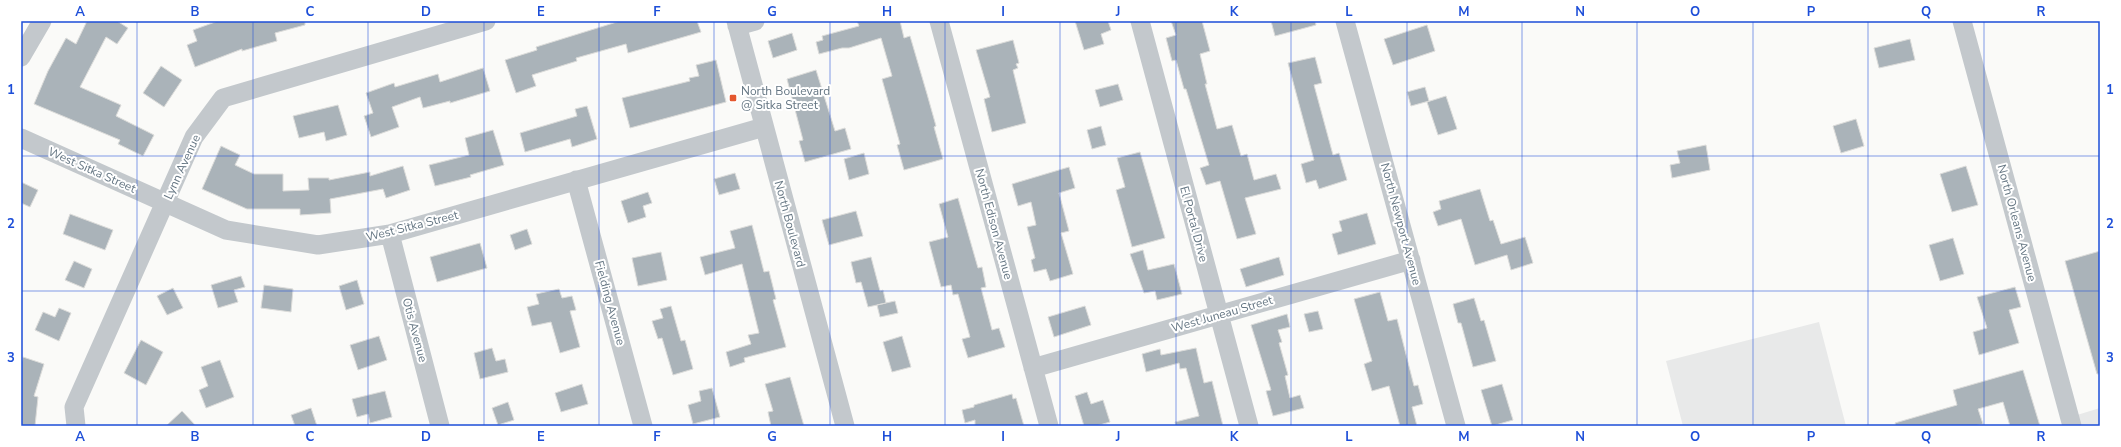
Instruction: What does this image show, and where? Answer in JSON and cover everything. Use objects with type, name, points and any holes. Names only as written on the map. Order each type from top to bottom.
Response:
[{"type":"street","points":[[21,58],[42,21]]},
{"type":"street","name":"Lynn Avenue","points":[[76,426],[74,407],[166,204],[194,137],[223,98],[486,21]]},
{"type":"street","name":"North Edison Avenue","points":[[939,21],[1049,426]]},
{"type":"street","name":"El Portal Drive","points":[[1140,21],[1249,426]]},
{"type":"street","name":"North Newport Avenue","points":[[1345,21],[1456,426]]},
{"type":"street","name":"North Orleans Avenue","points":[[1962,21],[2072,426]]},
{"type":"street","name":"North Boulevard","points":[[742,23],[764,127],[845,426]]},
{"type":"street","name":"West Sitka Street","points":[[21,138],[226,230],[318,245],[390,234],[764,127]]},
{"type":"street","name":"Fielding Avenue","points":[[576,180],[643,426]]},
{"type":"street","name":"Otis Avenue","points":[[390,234],[440,426]]},
{"type":"street","name":"West Juneau Street","points":[[1033,368],[1411,260]]},
{"type":"shaded area","points":[[1819,322],[1846,426],[1683,426],[1666,361]]},
{"type":"shaded area","points":[[2100,408],[2100,426],[2080,426],[2077,415]]},
{"type":"building","points":[[87,21],[117,21],[128,28],[117,44],[106,37],[80,87],[121,105],[116,116],[154,135],[143,156],[118,144],[120,140],[34,104],[48,71],[66,38],[76,44]]},
{"type":"building","points":[[218,21],[305,21],[305,25],[275,33],[277,41],[242,51],[242,49],[195,67],[187,45],[197,41],[193,30]]},
{"type":"building","points":[[620,21],[697,21],[701,32],[628,53],[626,44],[576,58],[577,61],[532,75],[536,86],[516,93],[505,60],[537,50],[536,47]]},
{"type":"building","points":[[857,21],[900,21],[904,38],[910,36],[936,126],[934,127],[943,159],[904,170],[897,145],[900,144],[882,79],[892,76],[881,38],[849,48],[842,48],[819,54],[816,42],[823,40],[822,36],[859,26]]},
{"type":"building","points":[[1075,21],[1108,21],[1111,30],[1101,34],[1104,44],[1084,50]]},
{"type":"building","points":[[1171,21],[1202,21],[1210,51],[1200,54],[1207,84],[1205,84],[1217,129],[1232,125],[1241,156],[1247,154],[1254,180],[1276,174],[1281,189],[1245,198],[1256,234],[1237,239],[1220,181],[1206,185],[1200,168],[1209,165],[1186,89],[1184,89],[1176,60],[1172,61],[1166,38],[1176,35]]},
{"type":"building","points":[[1271,21],[1315,21],[1316,25],[1275,36]]},
{"type":"building","points":[[1427,25],[1435,51],[1393,65],[1384,39]]},
{"type":"building","points":[[792,33],[797,50],[773,58],[768,41]]},
{"type":"building","points":[[1910,39],[1915,60],[1879,68],[1874,48]]},
{"type":"building","points":[[1013,40],[1019,63],[1016,64],[1018,68],[1013,70],[1026,123],[992,132],[984,99],[990,97],[976,50]]},
{"type":"building","points":[[1315,57],[1322,83],[1314,85],[1333,155],[1339,153],[1347,180],[1319,189],[1316,180],[1306,183],[1301,164],[1314,160],[1288,63]]},
{"type":"building","points":[[716,60],[726,102],[630,128],[622,98],[690,81],[689,78],[699,76],[696,65]]},
{"type":"building","points":[[161,66],[182,80],[164,107],[143,93]]},
{"type":"building","points":[[483,68],[490,91],[450,103],[450,101],[423,108],[420,97],[392,107],[399,127],[371,137],[364,116],[373,113],[366,93],[394,83],[395,87],[438,74],[440,82]]},
{"type":"building","points":[[816,70],[835,131],[845,128],[851,149],[805,162],[799,141],[803,140],[787,79]]},
{"type":"building","points":[[1118,84],[1123,100],[1100,107],[1095,90]]},
{"type":"building","points":[[1425,87],[1429,101],[1411,106],[1407,92]]},
{"type":"building","points":[[1446,96],[1457,129],[1438,135],[1427,102]]},
{"type":"building","points":[[338,105],[347,135],[326,141],[324,132],[299,138],[293,116]]},
{"type":"building","points":[[587,106],[597,139],[572,147],[570,139],[525,152],[520,133],[577,116],[575,109]]},
{"type":"building","points":[[1856,119],[1864,146],[1841,153],[1833,126]]},
{"type":"building","points":[[1101,126],[1106,145],[1092,149],[1087,130]]},
{"type":"building","points":[[493,130],[504,165],[470,175],[471,177],[435,186],[429,165],[469,155],[465,138]]},
{"type":"building","points":[[1706,145],[1710,170],[1672,178],[1670,165],[1680,163],[1677,151]]},
{"type":"building","points":[[221,146],[240,155],[235,165],[254,174],[283,174],[283,191],[309,190],[308,178],[329,178],[329,180],[370,172],[370,176],[403,166],[410,190],[386,198],[383,189],[330,199],[331,213],[300,215],[300,209],[247,209],[202,189]]},
{"type":"building","points":[[1140,152],[1165,238],[1132,247],[1116,190],[1125,187],[1117,158]]},
{"type":"building","points":[[864,153],[869,174],[849,180],[844,159]]},
{"type":"building","points":[[1966,166],[1978,205],[1952,212],[1940,174]]},
{"type":"building","points":[[1069,167],[1075,188],[1059,193],[1069,231],[1061,233],[1073,274],[1050,281],[1046,269],[1034,272],[1031,260],[1035,258],[1027,227],[1036,225],[1031,202],[1018,206],[1012,184]]},
{"type":"building","points":[[735,173],[740,189],[719,195],[714,179]]},
{"type":"building","points":[[21,182],[38,190],[30,207],[21,203]]},
{"type":"building","points":[[1480,189],[1490,221],[1493,220],[1501,244],[1525,237],[1533,263],[1511,270],[1507,255],[1475,265],[1461,219],[1438,226],[1433,212],[1441,209],[1439,201]]},
{"type":"building","points":[[648,192],[652,203],[643,206],[646,217],[628,223],[621,201]]},
{"type":"building","points":[[958,198],[978,268],[982,267],[986,287],[981,288],[992,330],[999,328],[1005,347],[968,358],[962,339],[970,337],[958,294],[953,295],[951,285],[941,287],[929,242],[948,237],[939,204]]},
{"type":"building","points":[[856,211],[863,236],[829,245],[822,220]]},
{"type":"building","points":[[1367,213],[1376,244],[1338,255],[1332,234],[1342,231],[1339,221]]},
{"type":"building","points":[[70,214],[113,230],[105,250],[63,234]]},
{"type":"building","points":[[752,225],[764,272],[769,271],[776,299],[773,300],[786,347],[744,358],[745,362],[730,367],[726,352],[751,344],[748,335],[759,333],[742,264],[705,275],[700,257],[735,248],[730,231]]},
{"type":"building","points":[[527,229],[532,244],[515,250],[510,235]]},
{"type":"building","points":[[1953,238],[1964,274],[1940,281],[1929,245]]},
{"type":"building","points":[[480,243],[487,268],[437,282],[430,257]]},
{"type":"building","points":[[1143,250],[1148,270],[1174,264],[1182,294],[1157,300],[1155,291],[1144,293],[1130,254]]},
{"type":"building","points":[[2100,251],[2100,374],[2097,374],[2065,261]]},
{"type":"building","points":[[661,252],[667,280],[638,286],[632,258]]},
{"type":"building","points":[[871,257],[880,291],[883,290],[886,303],[868,307],[861,282],[856,283],[851,262]]},
{"type":"building","points":[[1279,257],[1284,275],[1246,287],[1240,269]]},
{"type":"building","points":[[74,261],[92,269],[84,288],[65,280]]},
{"type":"building","points":[[241,276],[245,287],[234,290],[238,302],[218,308],[211,285]]},
{"type":"building","points":[[357,280],[364,304],[346,310],[339,286]]},
{"type":"building","points":[[264,285],[293,289],[291,312],[261,308]]},
{"type":"building","points":[[2015,287],[2021,307],[2009,310],[2019,343],[1979,355],[1973,332],[1987,328],[1977,297]]},
{"type":"building","points":[[173,288],[183,308],[167,315],[157,296]]},
{"type":"building","points":[[559,289],[562,298],[572,296],[576,310],[570,311],[580,347],[560,353],[551,322],[532,326],[527,307],[539,304],[536,294]]},
{"type":"building","points":[[1380,292],[1388,321],[1397,319],[1414,386],[1418,385],[1423,404],[1412,407],[1417,426],[1400,426],[1389,386],[1372,391],[1364,364],[1372,361],[1354,299]]},
{"type":"building","points":[[1474,298],[1481,321],[1484,320],[1496,361],[1473,367],[1461,323],[1458,323],[1453,304]]},
{"type":"building","points":[[895,301],[898,313],[880,317],[877,305]]},
{"type":"building","points":[[671,306],[681,341],[685,340],[693,369],[673,375],[662,338],[658,339],[652,321],[663,318],[660,309]]},
{"type":"building","points":[[1085,306],[1091,325],[1054,337],[1048,317]]},
{"type":"building","points":[[59,308],[71,313],[59,341],[35,330],[43,312],[55,317]]},
{"type":"building","points":[[1318,311],[1323,329],[1309,332],[1304,314]]},
{"type":"building","points":[[1287,314],[1290,327],[1278,330],[1282,342],[1279,343],[1288,375],[1285,376],[1290,398],[1300,395],[1304,408],[1273,416],[1266,391],[1271,390],[1251,325]]},
{"type":"building","points":[[379,336],[387,360],[358,370],[350,345]]},
{"type":"building","points":[[902,336],[911,367],[892,372],[883,342]]},
{"type":"building","points":[[141,340],[163,352],[146,385],[124,373]]},
{"type":"building","points":[[492,348],[496,361],[505,359],[508,372],[480,379],[474,353]]},
{"type":"building","points":[[1196,348],[1204,383],[1212,381],[1223,426],[1176,426],[1175,422],[1199,416],[1186,368],[1180,369],[1179,363],[1146,372],[1142,354],[1160,349],[1161,355]]},
{"type":"building","points":[[23,357],[44,364],[34,396],[38,397],[35,426],[21,426],[21,364]]},
{"type":"building","points":[[220,360],[234,397],[206,408],[199,390],[208,386],[201,367]]},
{"type":"building","points":[[2023,370],[2040,426],[2010,426],[2003,402],[1978,409],[1983,424],[1974,426],[1896,426],[1895,423],[1957,405],[1953,390]]},
{"type":"building","points":[[790,377],[804,426],[771,426],[768,412],[773,411],[765,384]]},
{"type":"building","points":[[582,384],[588,404],[561,412],[555,393]]},
{"type":"building","points":[[1502,384],[1513,420],[1492,426],[1481,390]]},
{"type":"building","points":[[712,388],[720,417],[693,424],[688,405],[701,401],[699,391]]},
{"type":"building","points":[[385,391],[392,417],[370,423],[368,414],[357,417],[352,399]]},
{"type":"building","points":[[1087,392],[1091,404],[1103,400],[1110,422],[1096,426],[1084,426],[1075,396]]},
{"type":"building","points":[[1012,394],[1013,399],[1016,398],[1024,426],[975,426],[975,420],[965,423],[962,410]]},
{"type":"building","points":[[508,402],[514,420],[498,425],[492,408]]},
{"type":"building","points":[[311,408],[317,426],[295,426],[291,415]]},
{"type":"building","points":[[182,411],[196,426],[166,426]]},
{"type":"place","name":"North Boulevard @ Sitka Street","points":[[733,98]]}]
